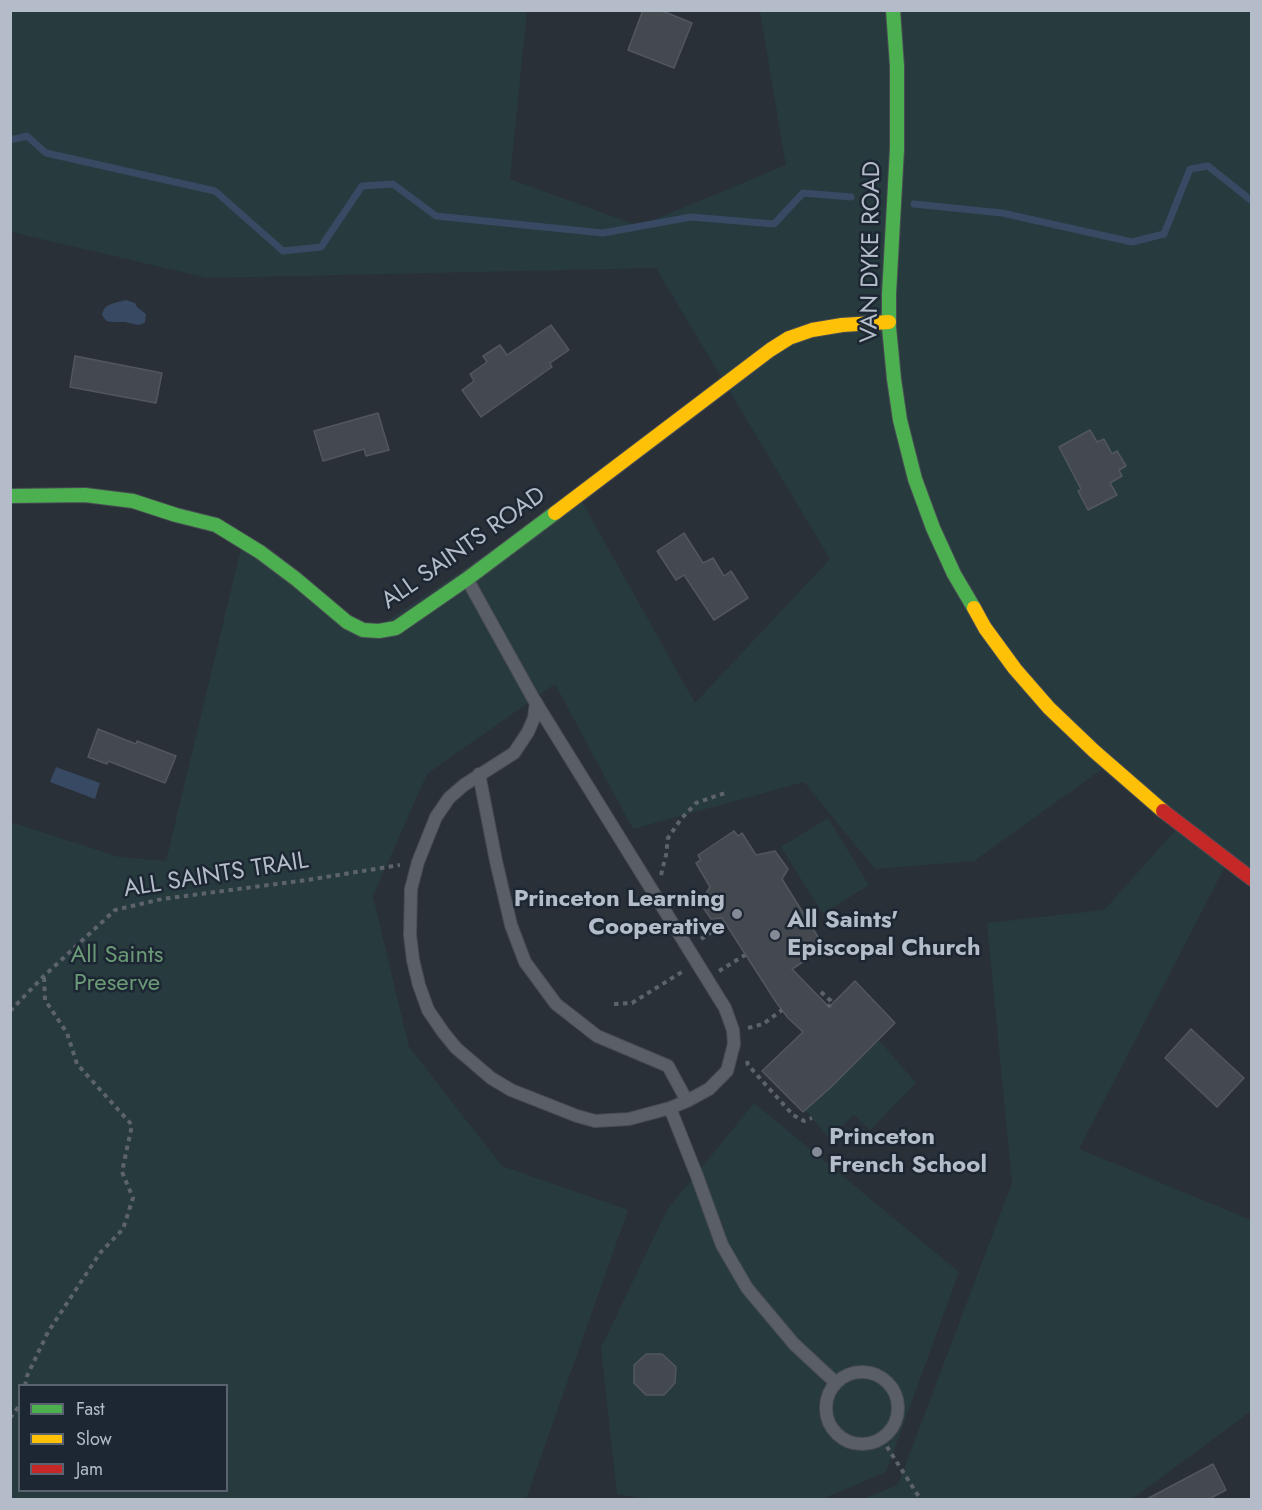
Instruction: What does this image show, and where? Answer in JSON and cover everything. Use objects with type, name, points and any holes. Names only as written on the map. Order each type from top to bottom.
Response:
[{"type":"street","name":"VAN DYKE ROAD","points":[[893,10],[897,66],[897,150],[889,322],[900,420],[915,479],[933,528],[954,574],[985,628],[1049,708],[1153,803],[1251,879]]},
{"type":"street","name":"ALL SAINTS ROAD","points":[[10,496],[85,495],[133,501],[216,525],[260,552],[347,622],[363,630],[379,632],[396,628],[467,579],[789,338],[812,330],[842,325],[889,322]]},
{"type":"lane","points":[[467,579],[536,702],[725,1008],[733,1029],[734,1044],[727,1071],[709,1089],[670,1108],[629,1119],[595,1121],[511,1090],[491,1077],[456,1047],[428,1010],[419,985],[410,935],[411,889],[418,862],[436,817],[449,798],[479,774],[514,753],[534,718],[536,702]]},
{"type":"lane","points":[[479,774],[511,925],[525,962],[556,1004],[597,1036],[668,1066],[687,1101]]},
{"type":"lane","points":[[670,1108],[722,1245],[747,1288],[794,1344],[836,1383]]},
{"type":"lane","points":[[858,1372],[870,1372],[891,1385],[897,1396],[899,1408],[897,1420],[891,1431],[882,1439],[871,1444],[859,1445],[838,1436],[830,1427],[826,1415],[826,1404],[836,1383],[858,1372]]},
{"type":"path","points":[[659,878],[665,862],[668,838],[681,819],[696,803],[725,793]]},
{"type":"path","name":"ALL SAINTS TRAIL","points":[[10,1011],[115,910],[162,899],[307,880],[418,862]]},
{"type":"path","points":[[699,940],[725,923]]},
{"type":"path","points":[[718,971],[745,954]]},
{"type":"path","points":[[614,1004],[632,1003],[685,970]]},
{"type":"path","points":[[25,1384],[48,1332],[100,1253],[123,1229],[133,1198],[122,1172],[132,1125],[77,1064],[68,1033],[45,1000],[44,976]]},
{"type":"path","points":[[821,992],[832,1003],[828,1007]]},
{"type":"path","points":[[747,1028],[764,1024],[782,1010]]},
{"type":"path","points":[[748,1058],[748,1065],[793,1115],[802,1121],[812,1118]]},
{"type":"path","points":[[882,1439],[921,1500]]},
{"type":"green space","name":"All Saints Preserve","points":[[11,11],[527,11],[510,179],[639,226],[786,165],[760,11],[1251,11],[1251,873],[1230,857],[1079,1149],[1251,1220],[1251,1411],[1132,1499],[863,1499],[898,1485],[1012,1183],[987,923],[1104,910],[1183,822],[1109,764],[974,861],[875,869],[804,782],[633,829],[555,684],[427,774],[373,896],[409,1047],[502,1166],[628,1210],[526,1499],[11,1499],[11,822],[119,857],[166,861],[244,536],[369,633],[577,493],[695,703],[830,559],[656,268],[208,278],[11,232]]},
{"type":"green space","points":[[828,818],[869,885],[823,914],[781,847]]},
{"type":"green space","points":[[879,1040],[916,1083],[870,1130],[854,1115],[829,1138],[805,1110]]},
{"type":"green space","points":[[754,1103],[959,1272],[886,1472],[822,1499],[653,1500],[617,1494],[601,1348],[667,1210]]},
{"type":"water","points":[[126,300],[135,303],[146,314],[145,322],[138,325],[107,321],[104,318],[102,314],[107,306]]},
{"type":"water","points":[[56,767],[100,783],[95,799],[50,782]]},
{"type":"building","points":[[643,10],[660,10],[692,23],[674,68],[628,50]]},
{"type":"building","points":[[551,325],[569,350],[550,363],[552,367],[481,417],[462,390],[474,381],[470,374],[487,362],[483,356],[500,345],[507,355]]},
{"type":"building","points":[[75,356],[162,373],[156,403],[70,387]]},
{"type":"building","points":[[378,413],[389,450],[366,456],[364,449],[323,461],[314,431]]},
{"type":"building","points":[[1090,430],[1097,442],[1104,439],[1112,454],[1117,451],[1126,466],[1119,470],[1122,476],[1110,483],[1117,495],[1088,510],[1078,491],[1081,489],[1059,447]]},
{"type":"building","points":[[684,533],[703,563],[713,558],[724,576],[731,571],[748,598],[714,620],[684,575],[676,580],[657,551]]},
{"type":"building","points":[[98,729],[176,756],[165,783],[108,761],[107,764],[88,757]]},
{"type":"building","name":"All Saints' Episcopal Church","points":[[734,831],[738,836],[742,833],[756,855],[775,851],[788,869],[782,879],[825,948],[792,969],[829,1007],[855,981],[895,1023],[803,1112],[762,1071],[803,1032],[776,1002],[722,918],[711,919],[700,903],[710,887],[696,863],[701,860],[698,855]]},
{"type":"building","points":[[1191,1029],[1244,1078],[1217,1107],[1165,1058]]},
{"type":"building","points":[[646,1354],[662,1354],[676,1367],[675,1383],[664,1395],[646,1395],[634,1383],[634,1365]]},
{"type":"building","points":[[1213,1464],[1226,1490],[1207,1500],[1145,1500]]},
{"type":"waterway","points":[[10,140],[27,136],[46,153],[215,191],[283,251],[321,247],[362,186],[393,184],[436,216],[603,233],[691,217],[774,224],[803,193],[851,197]]},
{"type":"waterway","points":[[914,204],[1002,213],[1132,242],[1164,234],[1190,169],[1208,166],[1252,201]]},
{"type":"traffic: fast","points":[[893,10],[897,66],[897,149],[889,327],[894,379],[900,420],[915,479],[933,528],[954,574],[974,608]]},
{"type":"traffic: fast","points":[[10,496],[85,495],[133,501],[216,525],[260,552],[347,622],[363,630],[379,631],[396,628],[467,579],[555,513]]},
{"type":"traffic: slow","points":[[555,513],[789,338],[812,330],[842,325],[889,322]]},
{"type":"traffic: slow","points":[[974,608],[985,628],[1015,669],[1049,708],[1163,811]]},
{"type":"traffic: jam","points":[[1163,811],[1252,879]]},
{"type":"place","name":"Princeton Learning Cooperative","points":[[737,914]]},
{"type":"place","name":"All Saints' Episcopal Church","points":[[775,935]]},
{"type":"place","name":"Princeton French School","points":[[817,1152]]}]
